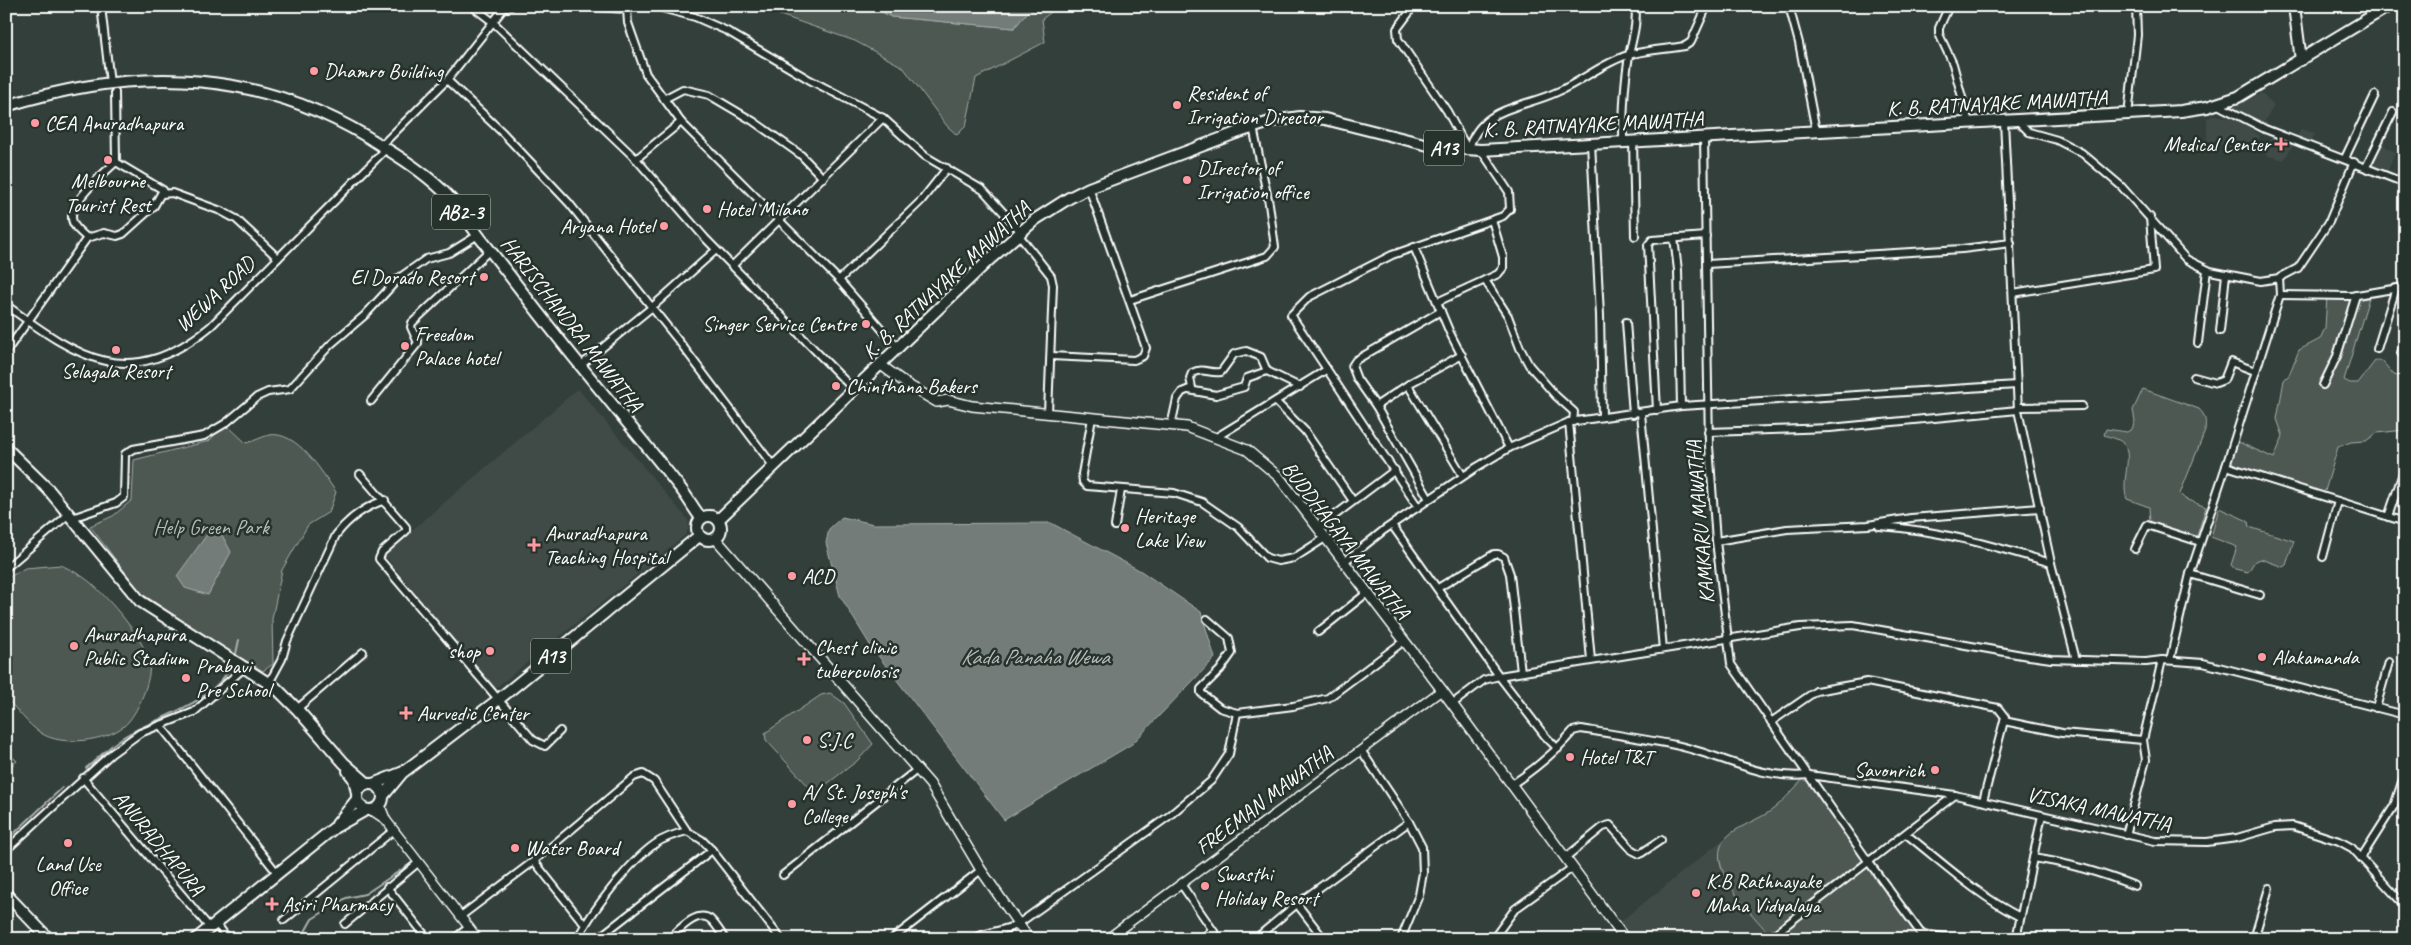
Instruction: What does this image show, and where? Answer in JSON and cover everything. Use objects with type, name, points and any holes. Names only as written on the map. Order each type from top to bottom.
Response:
[{"type":"main road","points":[[2294,6],[2301,60]]},
{"type":"main road","name":"A13","points":[[2301,60],[2389,6]]},
{"type":"main road","name":"K. B. RATNAYAKE MAWATHA","points":[[718,520],[1020,233],[1053,208],[1089,188],[1253,127],[1292,118],[1325,119],[1436,147],[1482,150],[1628,140],[2128,115],[2181,111],[2218,104],[2247,92],[2301,60]]},
{"type":"main road","name":"HARISCHANDRA MAWATHA","points":[[6,106],[69,88],[201,81],[243,86],[344,123],[417,169],[445,193],[580,366],[680,488],[701,518]]},
{"type":"main road","name":"BUDDHAGAYA MAWATHA","points":[[881,365],[908,385],[937,402],[948,400],[972,406],[1187,427],[1247,450],[1279,477],[1442,690],[1623,938]]},
{"type":"main road","points":[[6,448],[34,473],[140,601],[164,618],[269,682],[297,709],[344,763],[354,779],[359,805],[375,805],[380,789],[344,763]]},
{"type":"main road","points":[[711,515],[718,520],[721,528],[716,539],[707,540],[699,536],[698,524],[701,518],[711,515]]},
{"type":"main road","name":"A13","points":[[196,939],[334,828],[375,805],[402,773],[499,699],[699,536]]},
{"type":"main road","points":[[716,539],[930,784],[981,870],[1029,939]]},
{"type":"main road","name":"A13","points":[[371,784],[402,773]]},
{"type":"main road","points":[[357,796],[362,787],[371,784]]},
{"type":"main road","name":"A13","points":[[334,828],[357,796]]},
{"type":"main road","points":[[6,894],[49,939]]},
{"type":"street","points":[[87,238],[75,227],[71,217],[73,209],[94,182],[116,162],[113,86],[101,6]]},
{"type":"street","points":[[472,6],[493,22],[636,159],[716,250],[854,390]]},
{"type":"street","name":"WEWA ROAD","points":[[6,305],[64,346],[84,356],[119,362],[147,361],[170,354],[192,342],[211,326],[278,258],[384,147],[447,80],[504,8],[511,6]]},
{"type":"street","points":[[581,6],[629,7],[628,23],[646,74],[681,122],[839,280],[899,348]]},
{"type":"street","points":[[654,6],[695,17],[727,31],[810,80],[883,118],[926,156],[983,190],[1020,233],[1051,276],[1054,303],[1048,414]]},
{"type":"street","points":[[1410,6],[1410,13],[1397,29],[1398,39],[1447,111],[1468,150]]},
{"type":"street","points":[[1635,6],[1635,29],[1629,55],[1623,119],[1628,140],[1635,236]]},
{"type":"street","points":[[1468,150],[1473,134],[1495,114],[1560,91],[1608,64],[1629,55],[1685,46],[1691,42],[1707,6]]},
{"type":"street","points":[[1789,6],[1799,43],[1816,131]]},
{"type":"street","points":[[1949,6],[1939,28],[1940,34],[1953,64],[1969,123]]},
{"type":"street","points":[[2128,115],[2137,35],[2136,6]]},
{"type":"street","points":[[447,80],[503,133],[569,203],[774,467]]},
{"type":"street","points":[[664,99],[683,89],[709,95],[753,121],[801,155],[823,178]]},
{"type":"street","points":[[2345,158],[2375,95]]},
{"type":"street","points":[[2218,104],[2265,129],[2345,158],[2405,183]]},
{"type":"street","points":[[2366,167],[2393,112]]},
{"type":"street","points":[[732,266],[883,118]]},
{"type":"street","points":[[2017,120],[2030,132],[2057,140],[2082,153],[2121,186],[2150,216],[2186,259],[2207,270],[2261,281],[2279,278],[2298,268],[2312,250],[2329,222],[2354,162]]},
{"type":"street","points":[[2004,121],[2018,408],[2051,563],[2076,660]]},
{"type":"street","points":[[636,159],[681,122]]},
{"type":"street","points":[[1130,300],[1267,256],[1275,246],[1269,204],[1253,127]]},
{"type":"street","name":"KAMKARU MAWATHA","points":[[1704,137],[1708,432],[1716,540],[1731,664],[1868,861],[1924,936]]},
{"type":"street","points":[[1591,143],[1600,315],[1602,417]]},
{"type":"street","points":[[1418,507],[1291,315],[1309,297],[1392,255],[1503,216],[1510,209],[1512,203],[1510,192],[1482,150]]},
{"type":"street","points":[[116,162],[133,174],[152,182],[162,190],[162,194]]},
{"type":"street","points":[[839,280],[921,201],[947,168]]},
{"type":"street","points":[[1051,356],[1124,360],[1140,358],[1146,352],[1146,344],[1089,188]]},
{"type":"street","points":[[162,194],[172,193],[221,211],[236,219],[278,258]]},
{"type":"street","points":[[6,352],[87,238],[104,233],[117,236],[123,234],[154,206],[162,194]]},
{"type":"street","points":[[2013,293],[2154,270],[2150,216]]},
{"type":"street","points":[[1436,302],[1498,274],[1503,268],[1503,257],[1492,220]]},
{"type":"street","points":[[6,568],[70,516],[116,504],[124,497],[125,454],[133,449],[204,436],[226,424],[257,397],[268,392],[290,389],[330,345],[365,315],[399,278],[426,259],[449,253],[478,235]]},
{"type":"street","points":[[1657,410],[1648,245],[1652,240],[1706,236]]},
{"type":"street","points":[[1674,238],[1678,270],[1681,406]]},
{"type":"street","points":[[1707,264],[1962,249],[2011,243]]},
{"type":"street","points":[[1414,247],[1436,302],[1509,448]]},
{"type":"street","points":[[371,401],[418,343],[411,327],[412,323],[490,250]]},
{"type":"street","points":[[580,366],[651,308],[716,250]]},
{"type":"street","points":[[2198,343],[2207,270]]},
{"type":"street","points":[[2220,332],[2226,274]]},
{"type":"street","points":[[2170,660],[2190,574],[2280,295],[2279,278]]},
{"type":"street","points":[[1485,280],[1508,316],[1520,348],[1529,365],[1556,396],[1574,412],[1571,422],[1591,660]]},
{"type":"street","points":[[2280,295],[2356,295],[2405,287]]},
{"type":"street","points":[[2377,349],[2396,288]]},
{"type":"street","points":[[2323,385],[2337,356],[2356,295]]},
{"type":"street","points":[[1429,499],[1376,406],[1356,379],[1352,366],[1356,360],[1441,311]]},
{"type":"street","points":[[1626,322],[1633,414]]},
{"type":"street","points":[[2401,353],[2405,341]]},
{"type":"street","points":[[1171,426],[1177,400],[1182,392],[1192,388],[1190,378],[1192,373],[1200,369],[1215,373],[1221,372],[1234,354],[1246,351],[1261,357],[1267,371],[1300,387]]},
{"type":"street","points":[[1376,406],[1408,385],[1462,355]]},
{"type":"street","points":[[2194,377],[2216,383],[2224,380],[2231,362],[2255,371]]},
{"type":"street","points":[[1215,438],[1326,370]]},
{"type":"street","points":[[1188,390],[1216,395],[1244,387],[1247,378],[1267,371]]},
{"type":"street","points":[[1408,385],[1463,476]]},
{"type":"street","points":[[1344,562],[1392,525],[1463,476],[1509,448],[1571,422],[1681,406],[1708,406],[2017,385]]},
{"type":"street","points":[[1276,402],[1305,430],[1353,502]]},
{"type":"street","points":[[1708,432],[1830,428],[2018,408],[2082,406]]},
{"type":"street","points":[[1641,413],[1663,649]]},
{"type":"street","points":[[1092,418],[1082,474],[1083,482],[1086,486],[1174,493],[1202,502],[1238,527],[1267,558],[1278,561],[1294,558],[1326,538]]},
{"type":"street","points":[[2226,466],[2388,517],[2404,519]]},
{"type":"street","points":[[2388,517],[2405,467]]},
{"type":"street","points":[[1318,528],[1395,470]]},
{"type":"street","points":[[360,474],[385,500],[406,527],[406,531],[382,552],[379,559],[540,744],[545,746],[560,732]]},
{"type":"street","points":[[1115,526],[1121,490]]},
{"type":"street","points":[[269,682],[282,659],[287,641],[336,535],[359,512],[385,500]]},
{"type":"street","points":[[2323,556],[2338,501]]},
{"type":"street","points":[[1716,540],[1787,529],[1868,525],[1910,518],[2040,508]]},
{"type":"street","points":[[1392,525],[1499,676],[1545,736],[1558,749],[1536,768],[1511,785]]},
{"type":"street","points":[[1868,525],[1916,529],[1964,538],[2051,563]]},
{"type":"street","points":[[2135,549],[2147,525],[2200,542]]},
{"type":"street","points":[[1438,588],[1494,554],[1504,556],[1510,574],[1521,672]]},
{"type":"street","points":[[2190,574],[2260,594]]},
{"type":"street","points":[[1318,632],[1368,593]]},
{"type":"street","points":[[1207,619],[1230,638],[1232,653],[1220,670],[1201,689],[1201,693],[1220,708],[1237,713],[1293,706],[1328,698],[1404,641]]},
{"type":"street","points":[[1452,704],[1484,680],[1499,676],[1800,627],[1853,624],[2022,656],[2076,660],[2146,662],[2170,660],[2203,663],[2405,715]]},
{"type":"street","points":[[297,709],[363,652]]},
{"type":"street","points":[[2126,835],[2146,760],[2143,740],[2162,660]]},
{"type":"street","points":[[2376,708],[2389,662]]},
{"type":"street","points":[[6,850],[111,754],[140,733],[194,712],[245,667]]},
{"type":"street","points":[[1771,722],[1816,691],[1867,682],[1998,708],[2006,716],[1983,801]]},
{"type":"street","name":"FREEMAN MAWATHA","points":[[1107,939],[1442,690]]},
{"type":"street","points":[[973,939],[982,934],[1004,931],[1018,924],[1169,816],[1211,781],[1229,754],[1237,713]]},
{"type":"street","points":[[2004,721],[2062,733],[2110,739],[2143,740]]},
{"type":"street","points":[[160,725],[278,874]]},
{"type":"street","name":"VISAKA MAWATHA","points":[[1558,749],[1573,731],[1580,729],[1676,745],[1762,772],[1791,776],[1809,775],[1955,795],[2154,841],[2207,842],[2237,838],[2275,827],[2293,826],[2339,840],[2352,848],[2405,906]]},
{"type":"street","points":[[1361,750],[1409,822],[1422,847],[1423,873],[1419,895],[1402,939]]},
{"type":"street","points":[[783,875],[918,769]]},
{"type":"street","points":[[2361,858],[2394,806],[2405,773]]},
{"type":"street","points":[[461,916],[534,861],[634,776],[643,774],[654,781],[687,831],[702,840],[712,850],[781,939]]},
{"type":"street","name":"ANURADHAPURA","points":[[83,778],[213,926],[228,939]]},
{"type":"street","points":[[1768,939],[1955,795]]},
{"type":"street","points":[[375,805],[478,939]]},
{"type":"street","points":[[2016,939],[2042,815]]},
{"type":"street","points":[[1255,939],[1297,904],[1409,822]]},
{"type":"street","points":[[1565,858],[1603,827],[1610,824],[1632,850],[1640,854],[1661,840]]},
{"type":"street","points":[[284,920],[394,830]]},
{"type":"street","points":[[577,939],[584,925],[637,859],[655,844],[674,834],[687,831]]},
{"type":"street","points":[[1906,834],[1971,886],[2001,907],[2020,917]]},
{"type":"street","points":[[597,939],[712,850]]},
{"type":"street","points":[[2033,858],[2061,862],[2111,876],[2135,886]]},
{"type":"street","points":[[534,861],[584,925]]},
{"type":"street","points":[[345,924],[419,862]]},
{"type":"street","points":[[1493,939],[1515,909],[1572,868]]},
{"type":"street","points":[[892,939],[981,870]]},
{"type":"street","points":[[1181,884],[1219,939]]},
{"type":"street","points":[[387,887],[428,939]]},
{"type":"street","points":[[2254,939],[2269,888]]},
{"type":"street","points":[[1297,904],[1324,939]]},
{"type":"street","points":[[669,939],[694,919],[701,917],[711,920],[725,939]]},
{"type":"street","points":[[454,939],[469,927]]},
{"type":"street","points":[[1202,939],[1212,930]]},
{"type":"street","points":[[1924,936],[1959,939]]},
{"type":"shaded area","points":[[2262,93],[2274,106],[2263,124],[2230,108]]},
{"type":"shaded area","points":[[2215,115],[2240,120],[2260,136],[2251,152],[2207,141],[2207,118]]},
{"type":"shaded area","points":[[2301,129],[2315,133],[2309,145],[2296,140]]},
{"type":"shaded area","name":"Medical Center","points":[[2274,132],[2296,140],[2284,160],[2266,155],[2265,151]]},
{"type":"shaded area","points":[[2380,143],[2395,152],[2386,175],[2366,167]]},
{"type":"shaded area","name":"Anuradhapura Teaching Hospital","points":[[578,389],[688,520],[689,528],[685,535],[660,556],[493,690],[384,554]]},
{"type":"shaded area","name":"K.B Rathnayake Maha Vidyalaya","points":[[1725,838],[1719,853],[1740,901],[1771,936],[1768,939],[1625,939],[1615,926]]},
{"type":"green space","points":[[754,6],[872,6],[891,17],[1014,28],[1033,6],[1087,6],[1054,10],[1042,19],[1045,42],[976,78],[966,126],[957,135],[947,126],[903,67],[855,41]]},
{"type":"green space","points":[[2371,291],[2344,380],[2350,383],[2358,383],[2375,361],[2382,361],[2394,375],[2405,378],[2405,430],[2377,433],[2366,441],[2351,442],[2338,447],[2325,491],[2320,496],[2225,468],[2234,440],[2274,458],[2283,436],[2277,419],[2284,380],[2289,375],[2299,350],[2320,339],[2325,328],[2327,295],[2351,296]]},
{"type":"green space","points":[[2143,389],[2199,409],[2204,416],[2205,431],[2180,494],[2185,499],[2206,507],[2197,536],[2191,537],[2150,523],[2149,507],[2127,499],[2125,492],[2126,448],[2123,443],[2104,435],[2106,429],[2127,432],[2132,429],[2135,421],[2133,410]]},
{"type":"green space","name":"Help Green Park","points":[[228,426],[246,443],[269,435],[279,435],[289,439],[308,454],[336,492],[329,512],[308,525],[282,570],[272,619],[273,664],[263,671],[203,635],[141,593],[90,526],[113,516],[132,500],[134,460],[209,441],[219,430]]},
{"type":"green space","points":[[2219,508],[2248,521],[2249,527],[2294,541],[2286,565],[2283,567],[2261,559],[2255,561],[2248,572],[2235,569],[2231,565],[2237,547],[2211,537]]},
{"type":"green space","name":"Anuradhapura Public Stadium","points":[[61,565],[88,580],[125,619],[146,651],[150,668],[143,696],[129,721],[116,731],[83,740],[60,740],[41,733],[6,698],[6,579],[25,568]]},
{"type":"green space","points":[[830,693],[844,703],[873,744],[857,761],[819,790],[811,789],[766,740],[765,733],[821,695]]},
{"type":"green space","points":[[6,750],[17,761],[6,771]]},
{"type":"green space","points":[[1808,774],[1927,939],[1768,939],[1771,936],[1733,890],[1725,876],[1720,862],[1720,849],[1730,834],[1772,810]]},
{"type":"water","points":[[872,6],[1033,6],[1014,28],[891,17]]},
{"type":"water","name":"Kada Panaha Wewa","points":[[842,517],[874,524],[1051,523],[1141,571],[1201,612],[1215,658],[1132,744],[1004,820],[870,645],[840,596],[826,543],[829,529]]},
{"type":"water","points":[[211,529],[222,535],[231,552],[208,595],[185,588],[177,576]]},
{"type":"waterway","points":[[235,658],[239,640]]},
{"type":"waterway","points":[[86,768],[125,736],[198,700],[222,679],[231,666]]},
{"type":"waterway","points":[[6,841],[62,788]]},
{"type":"waterway","points":[[301,939],[312,919],[346,898],[365,894],[413,862]]},
{"type":"place","name":"Dhamro Building","points":[[314,71]]},
{"type":"place","name":"Resident of Irrigation Director","points":[[1177,105]]},
{"type":"place","name":"CEA Anuradhapura","points":[[35,123]]},
{"type":"place","name":"Medical Center","points":[[2281,144]]},
{"type":"place","name":"Melbourne Tourist Rest","points":[[108,160]]},
{"type":"place","name":"DIrector of Irrigation office","points":[[1187,180]]},
{"type":"place","name":"Hotel Milano","points":[[707,209]]},
{"type":"place","name":"Aryana Hotel","points":[[664,226]]},
{"type":"place","name":"El Dorado Resort","points":[[484,277]]},
{"type":"place","name":"Singer Service Centre","points":[[866,324]]},
{"type":"place","name":"Freedom Palace hotel","points":[[405,346]]},
{"type":"place","name":"Selagala Resort","points":[[116,350]]},
{"type":"place","name":"Chinthana Bakers","points":[[836,386]]},
{"type":"place","name":"Heritage Lake View","points":[[1125,528]]},
{"type":"place","name":"Anuradhapura Teaching Hospital","points":[[534,545]]},
{"type":"place","name":"ACD","points":[[792,576]]},
{"type":"place","name":"Anuradhapura Public Stadium","points":[[74,646]]},
{"type":"place","name":"shop","points":[[490,651]]},
{"type":"place","name":"Alakamanda","points":[[2262,657]]},
{"type":"place","name":"Chest clinic tuberculosis","points":[[804,659]]},
{"type":"place","name":"Prabavi Pre School","points":[[186,678]]},
{"type":"place","name":"Aurvedic Center","points":[[406,713]]},
{"type":"place","name":"S.J.C","points":[[807,740]]},
{"type":"place","name":"Hotel T&T","points":[[1570,757]]},
{"type":"place","name":"Savonrich","points":[[1935,770]]},
{"type":"place","name":"A/ St. Joseph's College","points":[[792,804]]},
{"type":"place","name":"Land Use Office","points":[[68,843]]},
{"type":"place","name":"Water Board","points":[[515,848]]},
{"type":"place","name":"Swasthi Holiday Resort","points":[[1205,886]]},
{"type":"place","name":"K.B Rathnayake Maha Vidyalaya","points":[[1696,893]]},
{"type":"place","name":"Asiri Pharmacy","points":[[272,904]]}]
